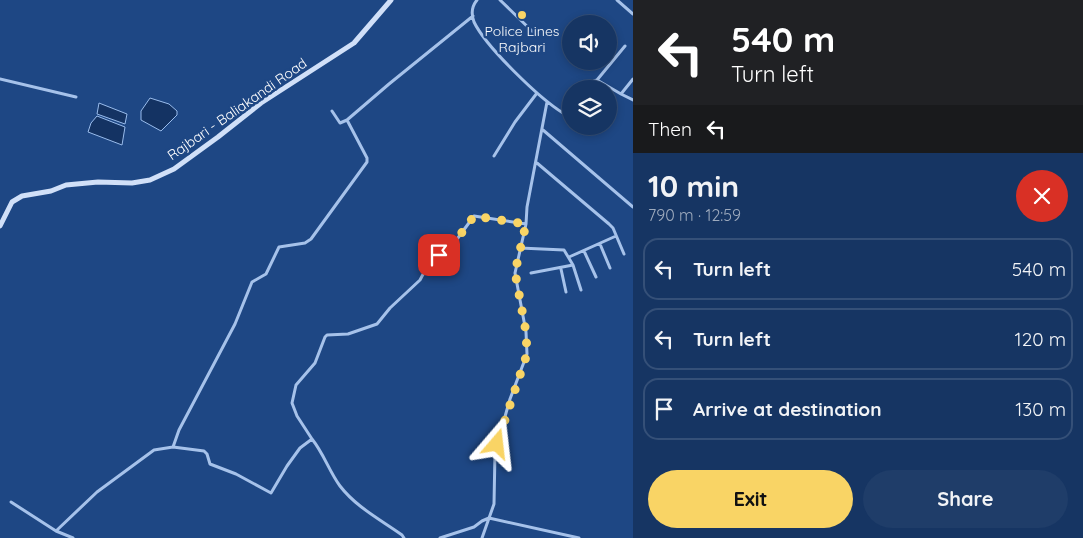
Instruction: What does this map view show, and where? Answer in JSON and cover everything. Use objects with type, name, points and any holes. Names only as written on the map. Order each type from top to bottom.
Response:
[{"type":"main road","name":"Rajbari - Baliakandi Road","points":[[0,226],[12,202],[22,196],[51,191],[66,185],[98,182],[132,183],[150,180],[174,169],[261,103],[354,43],[391,0]]},
{"type":"street","points":[[477,0],[473,8],[474,21],[487,41],[547,102],[562,112]]},
{"type":"street","points":[[500,0],[534,33]]},
{"type":"street","points":[[617,0],[633,14]]},
{"type":"street","points":[[332,111],[340,123],[347,120],[473,16]]},
{"type":"street","points":[[597,80],[625,46]]},
{"type":"street","points":[[0,79],[76,97]]},
{"type":"street","points":[[621,94],[633,79]]},
{"type":"street","points":[[617,92],[633,100]]},
{"type":"street","points":[[494,156],[515,122],[538,93]]},
{"type":"street","points":[[482,538],[494,504],[494,452],[510,399],[527,354],[526,332],[516,282],[516,265],[526,224],[527,207],[537,163],[547,102]]},
{"type":"street","points":[[173,448],[179,430],[235,324],[252,282],[266,274],[278,247],[305,243],[311,239],[367,162],[367,158],[347,120]]},
{"type":"street","points":[[542,129],[632,205]]},
{"type":"street","points":[[537,163],[609,224],[624,254]]},
{"type":"street","points":[[404,538],[357,504],[341,488],[332,475],[323,453],[297,416],[292,403],[296,385],[315,363],[327,335],[348,334],[377,324],[390,308],[420,280],[428,265],[452,246],[474,216],[526,224]]},
{"type":"street","points":[[569,257],[616,236]]},
{"type":"street","points":[[600,244],[610,268]]},
{"type":"street","points":[[520,248],[562,249],[573,265],[581,290]]},
{"type":"street","points":[[584,251],[596,277]]},
{"type":"street","points":[[531,273],[573,265]]},
{"type":"street","points":[[560,269],[566,292]]},
{"type":"street","points":[[56,531],[97,492],[154,450],[173,448],[204,451],[210,464],[236,474],[271,493],[300,448],[312,439]]},
{"type":"street","points":[[11,502],[56,531],[73,538]]},
{"type":"street","points":[[440,538],[471,528],[489,518],[579,538]]},
{"type":"water","points":[[150,98],[169,104],[177,111],[177,115],[161,131],[141,120],[141,111]]},
{"type":"water","points":[[99,103],[127,114],[125,124],[97,114]]},
{"type":"water","points":[[97,116],[125,127],[122,145],[88,132],[91,123]]},
{"type":"place","name":"Police Lines Rajbari","points":[[522,15]]},
{"type":"route","points":[[439,255],[452,246],[474,216],[526,224],[515,272],[526,332],[527,354],[510,399],[497,444]]}]
